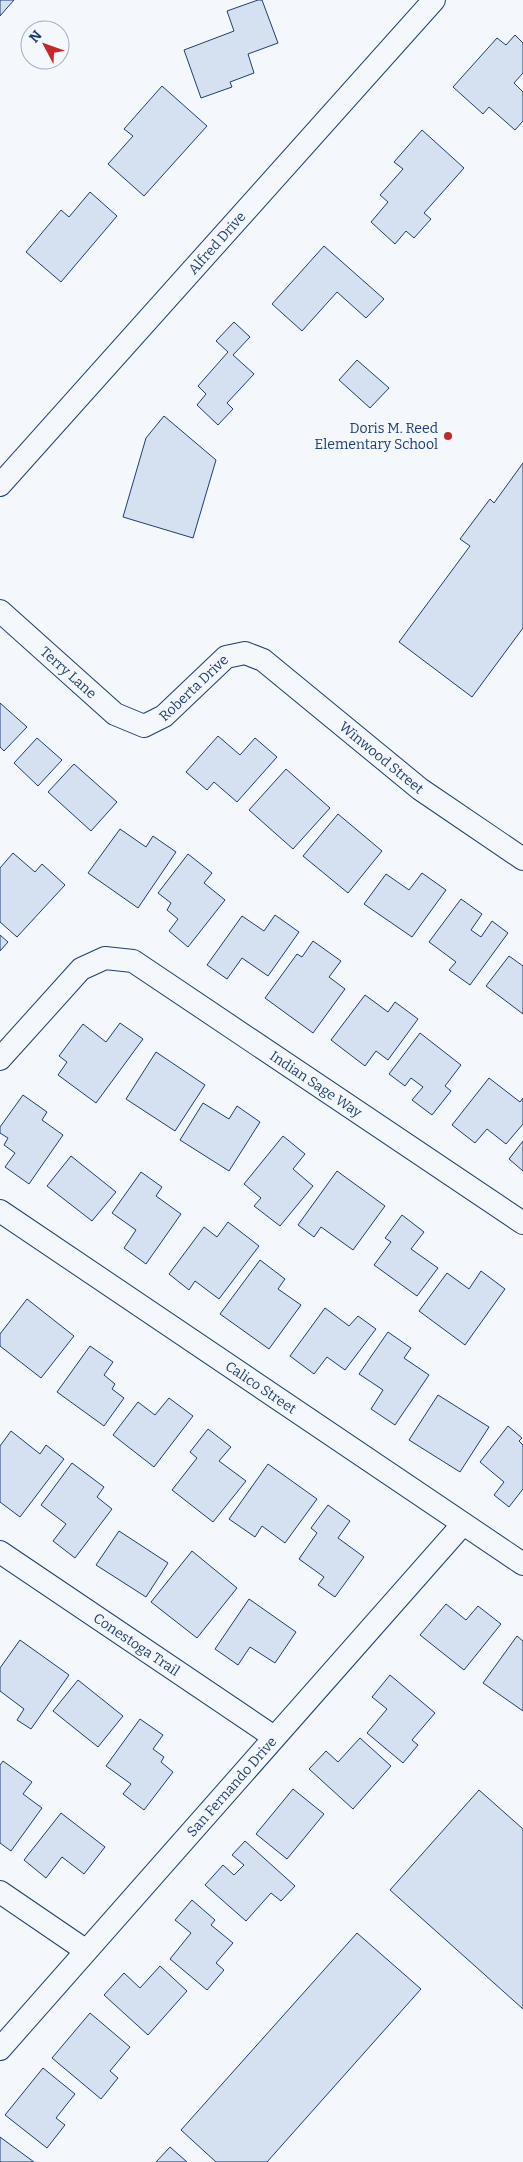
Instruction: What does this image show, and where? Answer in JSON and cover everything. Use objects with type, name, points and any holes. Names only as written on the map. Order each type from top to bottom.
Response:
[{"type":"street","name":"Alfred Drive","points":[[0,485],[434,0]]},
{"type":"street","name":"Terry Lane","points":[[0,611],[115,714],[144,726]]},
{"type":"street","name":"Roberta Drive","points":[[144,726],[164,716],[226,657],[245,653]]},
{"type":"street","name":"Winwood Street","points":[[245,653],[263,660],[420,789],[523,859]]},
{"type":"street","name":"Indian Sage Way","points":[[0,1059],[81,969],[105,958],[133,961],[523,1223]]},
{"type":"street","name":"Calico Street","points":[[0,1211],[523,1564]]},
{"type":"street","name":"San Fernando Drive","points":[[0,2049],[85,1950],[463,1524]]},
{"type":"street","name":"Conestoga Trail","points":[[0,1552],[274,1738]]},
{"type":"street","points":[[0,1892],[85,1950]]},
{"type":"building","points":[[0,0],[14,0],[0,16]]},
{"type":"building","points":[[262,0],[278,43],[248,54],[254,73],[230,82],[232,87],[201,98],[184,50],[234,31],[227,11]]},
{"type":"building","points":[[515,35],[523,43],[523,73],[514,83],[523,92],[523,121],[515,130],[489,107],[483,114],[453,87],[497,38],[506,45]]},
{"type":"building","points":[[162,86],[207,126],[144,196],[108,164],[133,136],[124,129]]},
{"type":"building","points":[[422,130],[464,168],[424,213],[431,219],[414,238],[406,231],[395,244],[371,222],[388,202],[380,195],[403,169],[394,162]]},
{"type":"building","points":[[90,192],[117,216],[61,282],[26,252],[61,210],[69,217]]},
{"type":"building","points":[[324,246],[384,299],[366,318],[337,292],[302,331],[272,304]]},
{"type":"building","points":[[234,322],[250,337],[233,355],[254,374],[227,403],[233,409],[218,425],[197,405],[206,394],[198,386],[228,352],[216,341]]},
{"type":"building","points":[[357,360],[389,388],[370,408],[339,380]]},
{"type":"building","points":[[164,416],[216,460],[193,538],[123,517],[146,438]]},
{"type":"building","points":[[523,463],[523,628],[472,697],[399,642],[470,546],[460,539],[490,499],[494,503]]},
{"type":"building","points":[[0,703],[27,727],[4,751],[0,747]]},
{"type":"building","points":[[218,736],[240,755],[255,738],[277,757],[237,802],[214,782],[207,790],[186,772]]},
{"type":"building","points":[[37,738],[62,760],[38,786],[14,763]]},
{"type":"building","points":[[74,764],[117,802],[91,831],[48,792]]},
{"type":"building","points":[[286,769],[330,808],[293,849],[249,810]]},
{"type":"building","points":[[338,814],[382,851],[348,893],[303,856]]},
{"type":"building","points":[[120,829],[146,847],[153,836],[176,852],[138,908],[88,873]]},
{"type":"building","points":[[13,853],[35,872],[42,864],[65,885],[17,937],[0,922],[0,868]]},
{"type":"building","points":[[188,854],[212,873],[204,883],[225,900],[188,947],[169,931],[178,919],[167,910],[171,903],[158,893]]},
{"type":"building","points":[[422,873],[446,890],[412,937],[364,904],[386,874],[409,890]]},
{"type":"building","points":[[461,899],[482,914],[471,930],[481,937],[492,921],[508,933],[470,985],[449,970],[456,962],[429,942]]},
{"type":"building","points":[[275,915],[299,932],[268,976],[242,958],[227,979],[207,965],[242,916],[264,931]]},
{"type":"building","points":[[0,935],[8,942],[0,951]]},
{"type":"building","points":[[313,941],[341,961],[329,977],[345,989],[313,1033],[265,998],[297,954],[302,957]]},
{"type":"building","points":[[509,956],[523,966],[523,1014],[486,986]]},
{"type":"building","points":[[365,995],[388,1012],[395,1002],[418,1019],[388,1060],[376,1051],[365,1066],[331,1040]]},
{"type":"building","points":[[120,1023],[143,1039],[96,1103],[58,1075],[67,1062],[59,1056],[83,1024],[106,1042]]},
{"type":"building","points":[[420,1033],[461,1065],[445,1086],[451,1091],[432,1115],[412,1100],[423,1087],[411,1078],[405,1086],[389,1074]]},
{"type":"building","points":[[156,1052],[205,1085],[175,1131],[126,1099]]},
{"type":"building","points":[[489,1078],[520,1102],[523,1098],[523,1124],[506,1144],[487,1129],[475,1143],[452,1125]]},
{"type":"building","points":[[23,1095],[47,1112],[42,1120],[63,1135],[29,1184],[5,1167],[15,1153],[4,1145],[8,1138],[0,1133],[0,1127]]},
{"type":"building","points":[[203,1103],[229,1119],[237,1106],[260,1122],[229,1171],[180,1140]]},
{"type":"building","points":[[283,1136],[305,1154],[293,1169],[313,1186],[280,1226],[254,1206],[261,1198],[244,1184]]},
{"type":"building","points":[[523,1141],[523,1171],[509,1159]]},
{"type":"building","points":[[71,1156],[116,1192],[92,1221],[47,1186]]},
{"type":"building","points":[[337,1171],[385,1206],[353,1250],[321,1227],[314,1237],[298,1225]]},
{"type":"building","points":[[141,1172],[162,1187],[156,1196],[181,1214],[146,1264],[124,1248],[136,1230],[112,1213]]},
{"type":"building","points":[[402,1215],[424,1232],[411,1249],[438,1268],[417,1296],[374,1265],[391,1242],[385,1238]]},
{"type":"building","points":[[228,1222],[259,1246],[219,1299],[195,1281],[189,1290],[169,1274],[204,1227],[217,1237]]},
{"type":"building","points":[[260,1260],[285,1279],[278,1289],[301,1305],[269,1349],[220,1314]]},
{"type":"building","points":[[481,1271],[505,1289],[465,1345],[419,1311],[447,1273],[469,1289]]},
{"type":"building","points":[[27,1299],[74,1336],[41,1378],[0,1346],[0,1334]]},
{"type":"building","points":[[325,1308],[349,1326],[358,1316],[376,1329],[345,1370],[327,1357],[314,1374],[290,1356]]},
{"type":"building","points":[[388,1332],[411,1348],[404,1358],[429,1375],[395,1425],[371,1409],[383,1390],[359,1374]]},
{"type":"building","points":[[90,1346],[113,1362],[104,1375],[115,1384],[112,1389],[124,1398],[104,1426],[57,1392]]},
{"type":"building","points":[[438,1395],[489,1427],[460,1472],[409,1440]]},
{"type":"building","points":[[169,1398],[193,1416],[154,1467],[113,1435],[138,1402],[155,1415]]},
{"type":"building","points":[[508,1426],[522,1438],[519,1441],[523,1445],[523,1489],[509,1507],[494,1495],[504,1482],[480,1462]]},
{"type":"building","points":[[208,1429],[231,1447],[219,1461],[246,1481],[213,1522],[172,1490],[197,1458],[190,1452]]},
{"type":"building","points":[[11,1431],[40,1454],[46,1445],[64,1459],[20,1517],[0,1502],[0,1446]]},
{"type":"building","points":[[72,1463],[104,1487],[97,1497],[112,1509],[75,1558],[53,1541],[66,1524],[41,1505]]},
{"type":"building","points":[[268,1464],[317,1499],[285,1543],[262,1526],[255,1537],[229,1519]]},
{"type":"building","points":[[328,1505],[350,1521],[338,1538],[364,1557],[335,1597],[318,1585],[324,1577],[299,1559],[317,1533],[311,1528]]},
{"type":"building","points":[[119,1531],[168,1563],[146,1597],[96,1565]]},
{"type":"building","points":[[192,1551],[237,1588],[197,1638],[151,1602]]},
{"type":"building","points":[[249,1599],[296,1632],[275,1663],[250,1647],[238,1665],[215,1649]]},
{"type":"building","points":[[446,1604],[466,1620],[478,1606],[501,1624],[464,1670],[420,1635]]},
{"type":"building","points":[[517,1636],[523,1641],[523,1711],[483,1683]]},
{"type":"building","points":[[20,1640],[69,1675],[31,1729],[17,1720],[24,1709],[0,1691],[0,1668]]},
{"type":"building","points":[[390,1675],[435,1713],[412,1740],[418,1745],[403,1763],[367,1733],[387,1709],[372,1697]]},
{"type":"building","points":[[78,1680],[123,1716],[98,1747],[53,1711]]},
{"type":"building","points":[[140,1719],[163,1735],[153,1749],[164,1757],[161,1762],[173,1772],[144,1810],[123,1794],[131,1784],[106,1766]]},
{"type":"building","points":[[360,1738],[391,1766],[353,1809],[309,1769],[326,1751],[338,1762]]},
{"type":"building","points":[[3,1761],[32,1782],[23,1794],[42,1808],[11,1851],[0,1843],[0,1765]]},
{"type":"building","points":[[293,1789],[324,1814],[287,1859],[256,1834]]},
{"type":"building","points":[[479,1790],[523,1829],[523,2009],[390,1890]]},
{"type":"building","points":[[61,1813],[105,1847],[84,1874],[62,1857],[46,1878],[24,1860]]},
{"type":"building","points":[[245,1841],[295,1886],[281,1901],[271,1893],[246,1921],[205,1885],[223,1865],[234,1875],[244,1865],[232,1855]]},
{"type":"building","points":[[192,1900],[215,1920],[211,1925],[233,1943],[216,1963],[224,1970],[207,1990],[170,1959],[191,1933],[175,1920]]},
{"type":"building","points":[[357,1933],[421,1989],[267,2162],[216,2162],[181,2130]]},
{"type":"building","points":[[160,1966],[187,1991],[148,2035],[104,1995],[124,1973],[140,1988]]},
{"type":"building","points":[[90,2013],[130,2047],[110,2071],[118,2078],[101,2099],[52,2058]]},
{"type":"building","points":[[43,2068],[75,2094],[56,2118],[65,2125],[47,2148],[5,2115]]},
{"type":"building","points":[[0,2137],[34,2162],[0,2162]]},
{"type":"building","points":[[170,2147],[187,2162],[156,2162]]},
{"type":"place","name":"Doris M. Reed Elementary School","points":[[448,436]]}]
